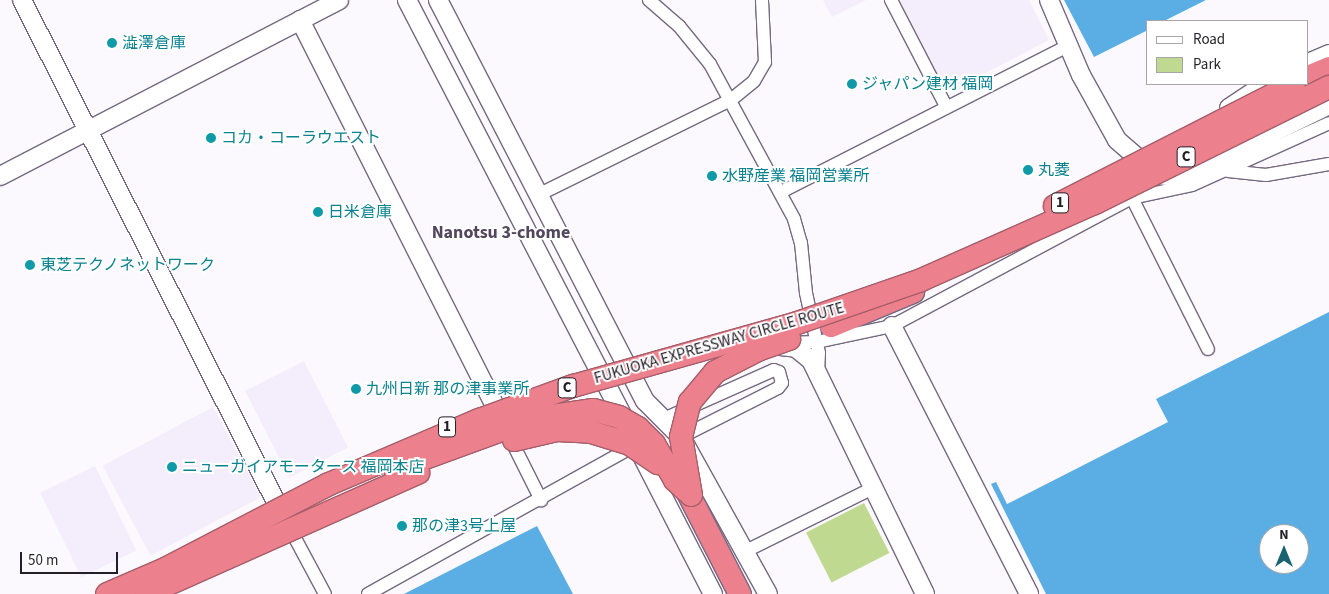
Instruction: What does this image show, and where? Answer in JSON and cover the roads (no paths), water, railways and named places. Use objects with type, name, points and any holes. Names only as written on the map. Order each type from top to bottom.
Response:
[{"type":"highway","points":[[1309,77],[1329,68]]},
{"type":"highway","name":"FUKUOKA EXPRESSWAY CIRCLE ROUTE","points":[[93,594],[394,447],[572,382],[794,320],[868,295],[983,244],[1124,169],[1292,85]]},
{"type":"highway","name":"FUKUOKA EXPRESSWAY CIRCLE ROUTE","points":[[107,594],[165,569],[329,484],[471,423],[634,367],[868,300],[1095,203],[1329,87]]},
{"type":"highway","points":[[689,497],[683,449],[686,418],[702,391],[728,366],[750,353],[894,301],[991,254],[1032,232],[1124,169]]},
{"type":"highway","points":[[689,497],[682,449],[682,425],[690,402],[715,372],[760,349],[896,300],[967,268],[1042,225]]},
{"type":"highway","points":[[129,594],[296,508],[406,464],[532,419],[557,413],[593,410],[631,424],[654,444],[675,480],[689,497],[740,594]]},
{"type":"highway","points":[[146,594],[411,476],[536,433],[578,430],[628,443],[655,460],[689,497]]},
{"type":"street","points":[[22,0],[280,510],[325,594]]},
{"type":"street","points":[[0,176],[339,0]]},
{"type":"street","points":[[407,0],[713,594]]},
{"type":"street","points":[[438,0],[645,400],[666,418],[681,436],[768,594]]},
{"type":"street","points":[[649,0],[679,26],[710,64],[732,99],[781,192],[801,243],[806,294],[817,342],[819,382]]},
{"type":"street","points":[[538,195],[732,99],[754,81],[764,62],[762,0]]},
{"type":"street","points":[[891,0],[946,106]]},
{"type":"street","points":[[1048,0],[1081,75],[1117,140],[1130,154],[1145,160],[1263,85]]},
{"type":"street","points":[[300,20],[541,500]]},
{"type":"street","points":[[781,192],[946,106],[1068,46]]},
{"type":"street","points":[[1309,63],[1329,54]]},
{"type":"street","points":[[1081,75],[1090,101],[1118,152],[1139,172],[1174,177],[1194,171],[1329,106]]},
{"type":"street","points":[[107,594],[494,404],[536,390],[631,372],[645,372],[719,346],[817,342],[892,326],[1132,198],[1192,185],[1329,123]]},
{"type":"street","points":[[1226,171],[1266,175],[1329,164]]},
{"type":"street","points":[[1132,198],[1208,349]]},
{"type":"street","points":[[892,326],[1029,594]]},
{"type":"street","points":[[769,344],[796,348],[811,360],[819,382],[871,489],[925,594]]},
{"type":"street","points":[[666,418],[774,370],[779,372],[782,383],[778,388],[681,436]]},
{"type":"street","points":[[368,594],[541,500],[636,445]]},
{"type":"street","points":[[746,551],[871,489]]},
{"type":"water","points":[[1064,0],[1206,0],[1166,20],[1146,20],[1146,31],[1094,57]]},
{"type":"water","points":[[1329,312],[1329,594],[1046,594],[991,484],[996,482],[1007,504],[1168,422],[1156,399]]},
{"type":"water","points":[[537,526],[573,594],[404,594]]},
{"type":"place","name":"澁澤倉庫","points":[[112,43]]},
{"type":"place","name":"ジャパン建材 福岡","points":[[852,84]]},
{"type":"place","name":"コカ・コーラウエスト","points":[[211,138]]},
{"type":"place","name":"丸菱","points":[[1028,170]]},
{"type":"place","name":"水野産業 福岡営業所","points":[[712,176]]},
{"type":"place","name":"日米倉庫","points":[[318,212]]},
{"type":"place","name":"東芝テクノネットワーク","points":[[30,265]]},
{"type":"place","name":"九州日新 那の津事業所","points":[[356,389]]},
{"type":"place","name":"ニューガイアモータース 福岡本店","points":[[172,467]]},
{"type":"place","name":"那の津3号上屋","points":[[402,526]]},
{"type":"district","name":"Nanotsu 3-chome","points":[[501,233]]}]
